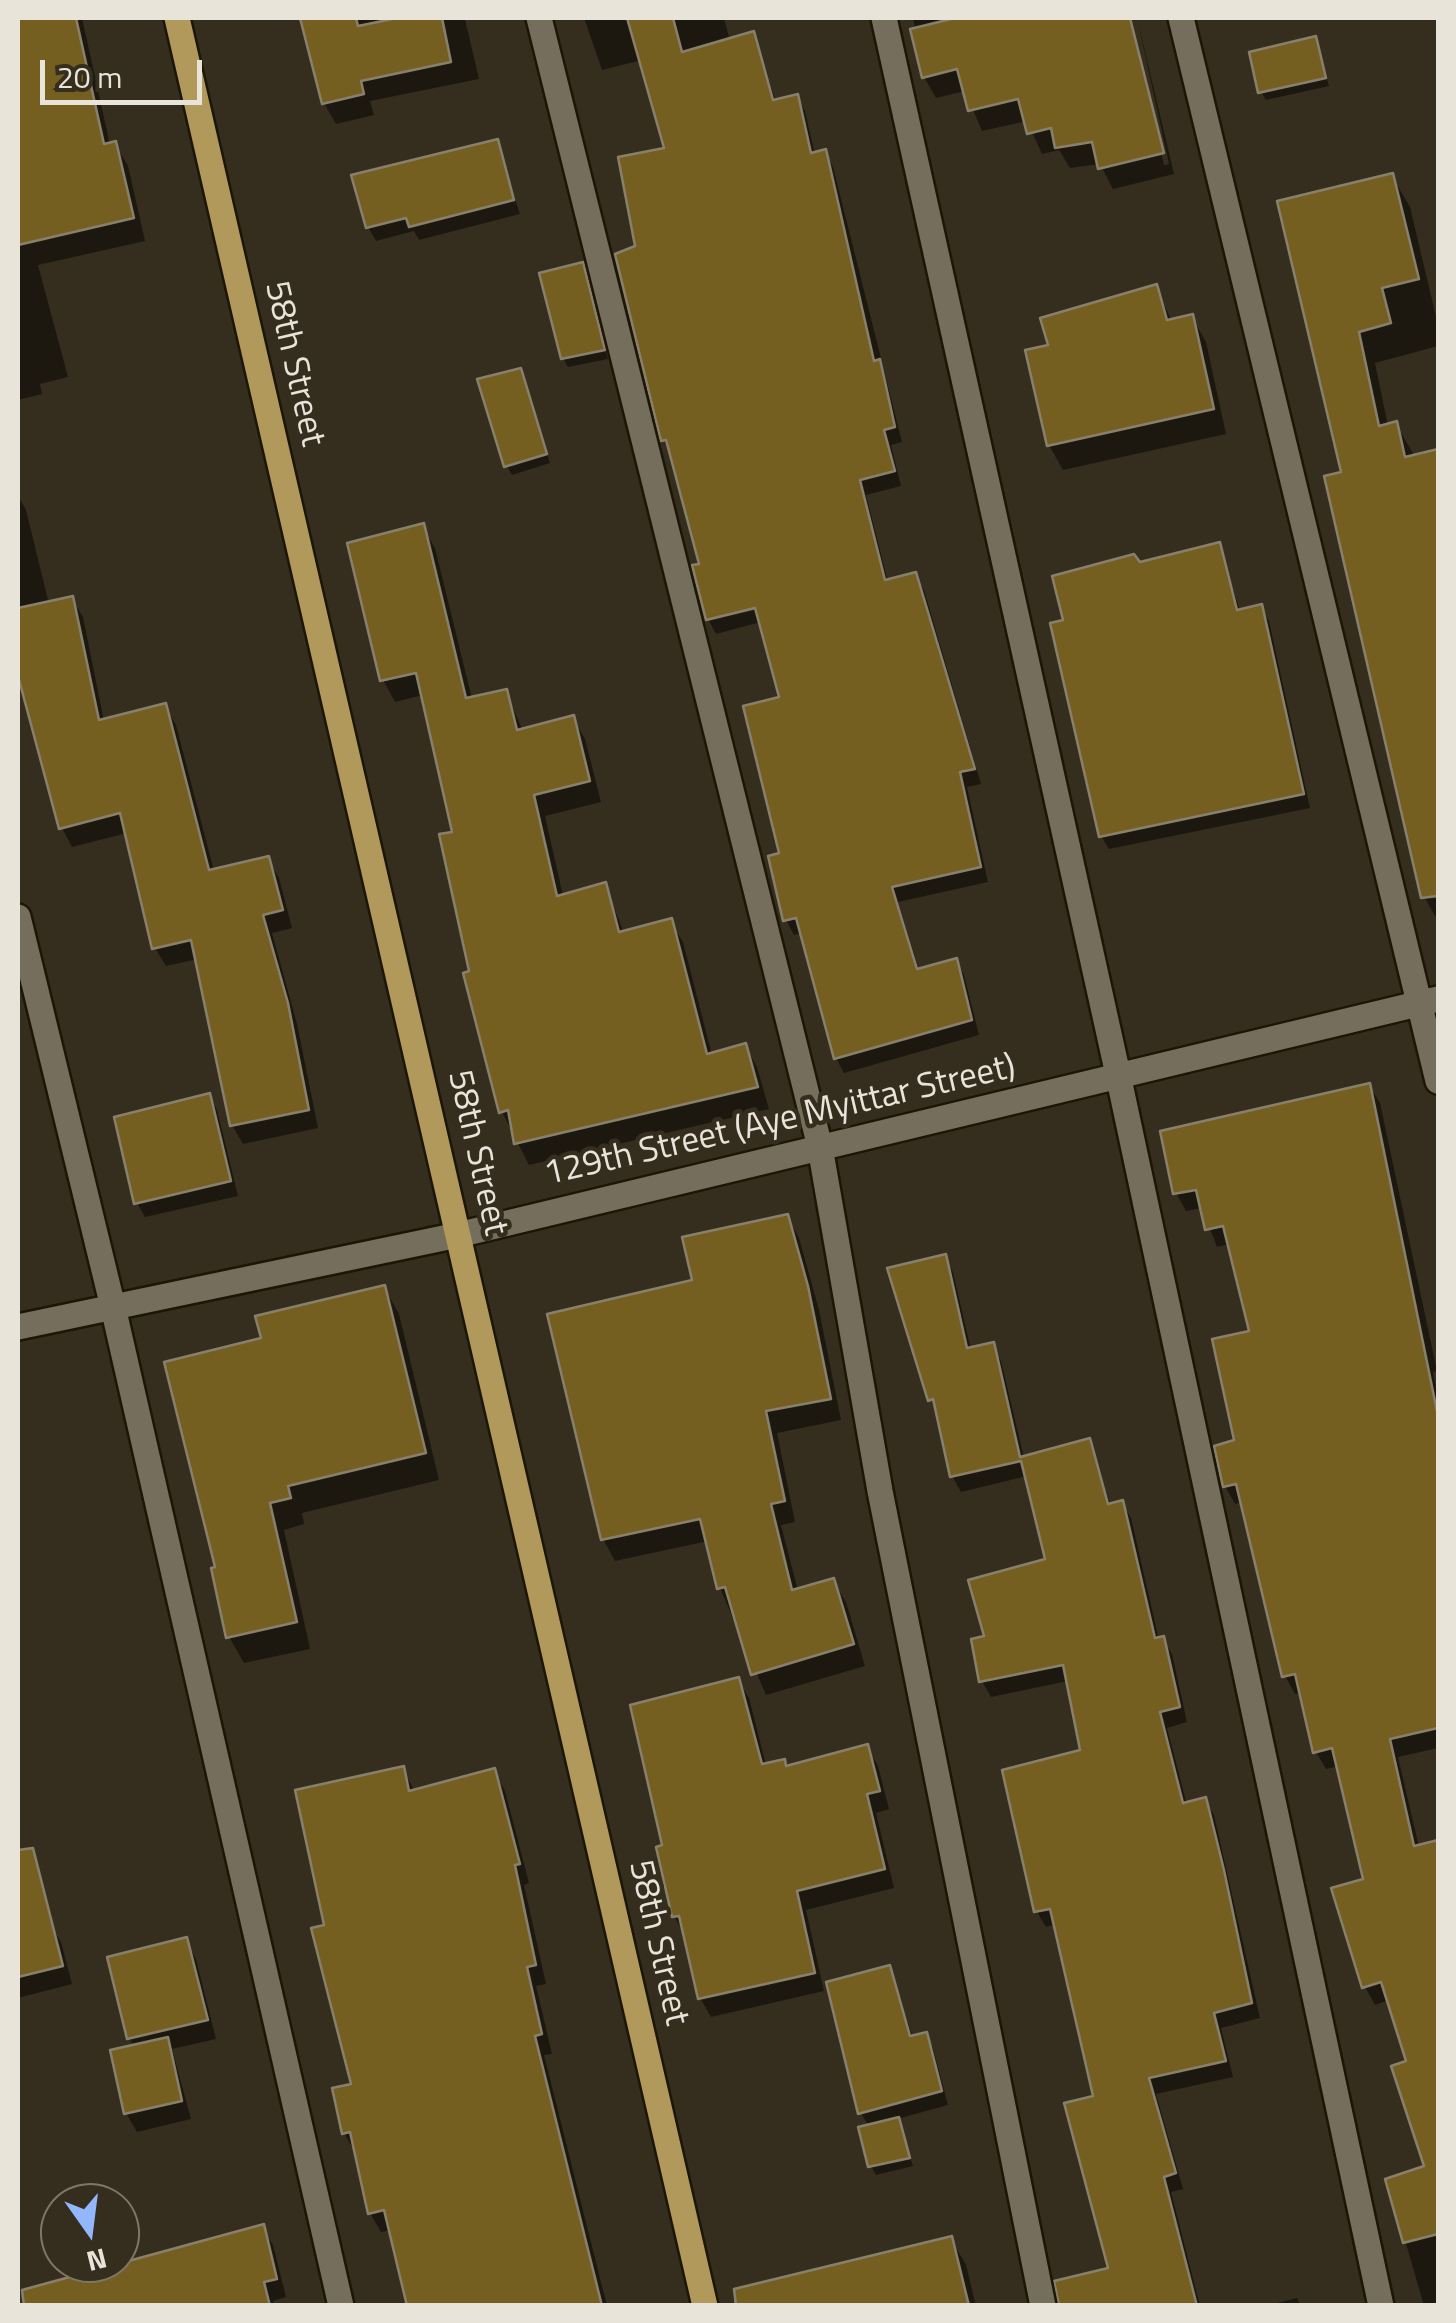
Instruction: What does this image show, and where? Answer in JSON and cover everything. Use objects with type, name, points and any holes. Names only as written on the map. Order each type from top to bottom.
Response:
[{"type":"main road","name":"58th Street","points":[[177,18],[704,2306]]},
{"type":"street","points":[[539,18],[820,1147],[880,1491],[1043,2306]]},
{"type":"street","points":[[884,18],[1119,1079],[1381,2306]]},
{"type":"street","points":[[1181,18],[1431,1001],[1438,1081]]},
{"type":"street","points":[[18,918],[113,1307],[341,2306]]},
{"type":"street","name":"129th Street (Aye Myittar Street)","points":[[18,1326],[458,1234],[1119,1079],[1431,1001]]},
{"type":"building","points":[[18,18],[76,18],[104,144],[116,141],[134,218],[18,245]]},
{"type":"building","points":[[300,18],[356,18],[358,26],[397,18],[442,18],[451,62],[361,81],[364,94],[322,104]]},
{"type":"building","points":[[627,18],[673,18],[682,52],[754,31],[773,100],[798,94],[811,153],[826,149],[874,361],[880,359],[895,427],[884,430],[895,471],[860,480],[885,580],[916,572],[975,769],[960,772],[981,867],[892,887],[917,969],[957,958],[972,1020],[834,1059],[796,918],[783,921],[768,856],[779,853],[743,706],[779,697],[755,608],[706,620],[692,565],[699,564],[666,440],[661,441],[615,254],[635,246],[618,157],[664,148]]},
{"type":"building","points":[[955,18],[1130,18],[1164,153],[1098,169],[1092,142],[1055,148],[1051,128],[1027,134],[1018,99],[968,111],[957,69],[922,78],[910,29]]},
{"type":"building","points":[[1316,36],[1326,78],[1258,93],[1249,52]]},
{"type":"building","points":[[498,139],[514,200],[409,227],[406,218],[366,228],[351,175]]},
{"type":"building","points":[[1393,173],[1419,279],[1382,288],[1391,323],[1359,332],[1379,426],[1397,421],[1405,457],[1438,449],[1438,896],[1421,898],[1324,476],[1341,472],[1277,201]]},
{"type":"building","points":[[583,262],[605,350],[561,359],[539,273]]},
{"type":"building","points":[[1157,284],[1167,320],[1193,314],[1214,409],[1047,446],[1025,350],[1048,345],[1040,318]]},
{"type":"building","points":[[521,368],[547,454],[504,467],[477,379]]},
{"type":"building","points":[[424,523],[466,698],[507,689],[517,730],[574,715],[590,781],[534,795],[557,896],[606,882],[619,932],[672,918],[707,1054],[746,1043],[758,1087],[514,1144],[508,1110],[499,1113],[463,973],[469,971],[439,834],[452,832],[416,673],[380,681],[347,543]]},
{"type":"building","points":[[1220,542],[1237,610],[1262,604],[1304,794],[1099,837],[1050,623],[1063,620],[1052,576],[1134,554],[1140,562]]},
{"type":"building","points":[[73,596],[99,720],[166,703],[209,870],[269,856],[283,910],[263,915],[288,1003],[309,1110],[230,1126],[191,940],[152,949],[120,813],[59,829],[18,676],[18,608]]},
{"type":"building","points":[[1370,1083],[1438,1416],[1438,1728],[1390,1739],[1414,1846],[1438,1840],[1438,2234],[1403,2243],[1385,2179],[1424,2166],[1391,2066],[1406,2061],[1381,1982],[1362,1988],[1331,1888],[1363,1879],[1332,1748],[1313,1753],[1295,1674],[1282,1677],[1236,1484],[1223,1487],[1214,1446],[1234,1440],[1212,1339],[1249,1331],[1223,1226],[1205,1230],[1196,1190],[1173,1194],[1160,1131]]},
{"type":"building","points":[[210,1093],[231,1181],[134,1204],[114,1117]]},
{"type":"building","points":[[788,1214],[808,1286],[831,1399],[766,1411],[785,1501],[771,1504],[792,1590],[834,1578],[854,1644],[751,1675],[725,1587],[717,1589],[700,1519],[601,1540],[547,1314],[692,1280],[682,1237]]},
{"type":"building","points":[[946,1254],[967,1348],[994,1342],[1020,1457],[1090,1438],[1108,1504],[1123,1500],[1155,1638],[1164,1636],[1180,1707],[1160,1712],[1183,1803],[1206,1797],[1224,1870],[1252,2003],[1214,2013],[1226,2061],[1149,2078],[1176,2173],[1164,2177],[1197,2306],[1059,2306],[1054,2281],[1108,2268],[1064,2103],[1093,2096],[1050,1909],[1034,1912],[1002,1770],[1080,1750],[1063,1665],[979,1682],[971,1639],[984,1636],[968,1580],[1045,1559],[1021,1461],[950,1477],[933,1399],[928,1401],[887,1268]]},
{"type":"building","points":[[385,1285],[426,1453],[288,1486],[291,1498],[270,1503],[297,1622],[226,1638],[211,1568],[215,1567],[164,1362],[261,1338],[255,1316]]},
{"type":"building","points":[[739,1677],[762,1764],[785,1759],[786,1766],[868,1744],[880,1791],[867,1794],[885,1869],[797,1891],[815,1973],[698,1999],[679,1916],[672,1917],[656,1847],[662,1845],[630,1705]]},
{"type":"building","points":[[404,1766],[409,1791],[495,1768],[520,1864],[515,1865],[536,1965],[527,1967],[542,2034],[535,2036],[602,2306],[407,2306],[384,2210],[368,2214],[350,2132],[342,2134],[332,2088],[351,2084],[311,1928],[324,1925],[295,1790]]},
{"type":"building","points":[[33,1848],[63,1966],[18,1977],[18,1850]]},
{"type":"building","points":[[187,1937],[208,2020],[127,2039],[107,1957]]},
{"type":"building","points":[[890,1965],[910,2036],[927,2032],[942,2091],[858,2114],[826,1982]]},
{"type":"building","points":[[168,2037],[182,2101],[124,2114],[110,2050]]},
{"type":"building","points":[[899,2117],[910,2158],[868,2167],[858,2127]]},
{"type":"building","points":[[264,2224],[277,2279],[264,2282],[270,2306],[24,2306],[22,2290],[48,2283],[140,2283],[140,2258]]},
{"type":"building","points":[[952,2236],[969,2306],[736,2306],[734,2289]]}]
